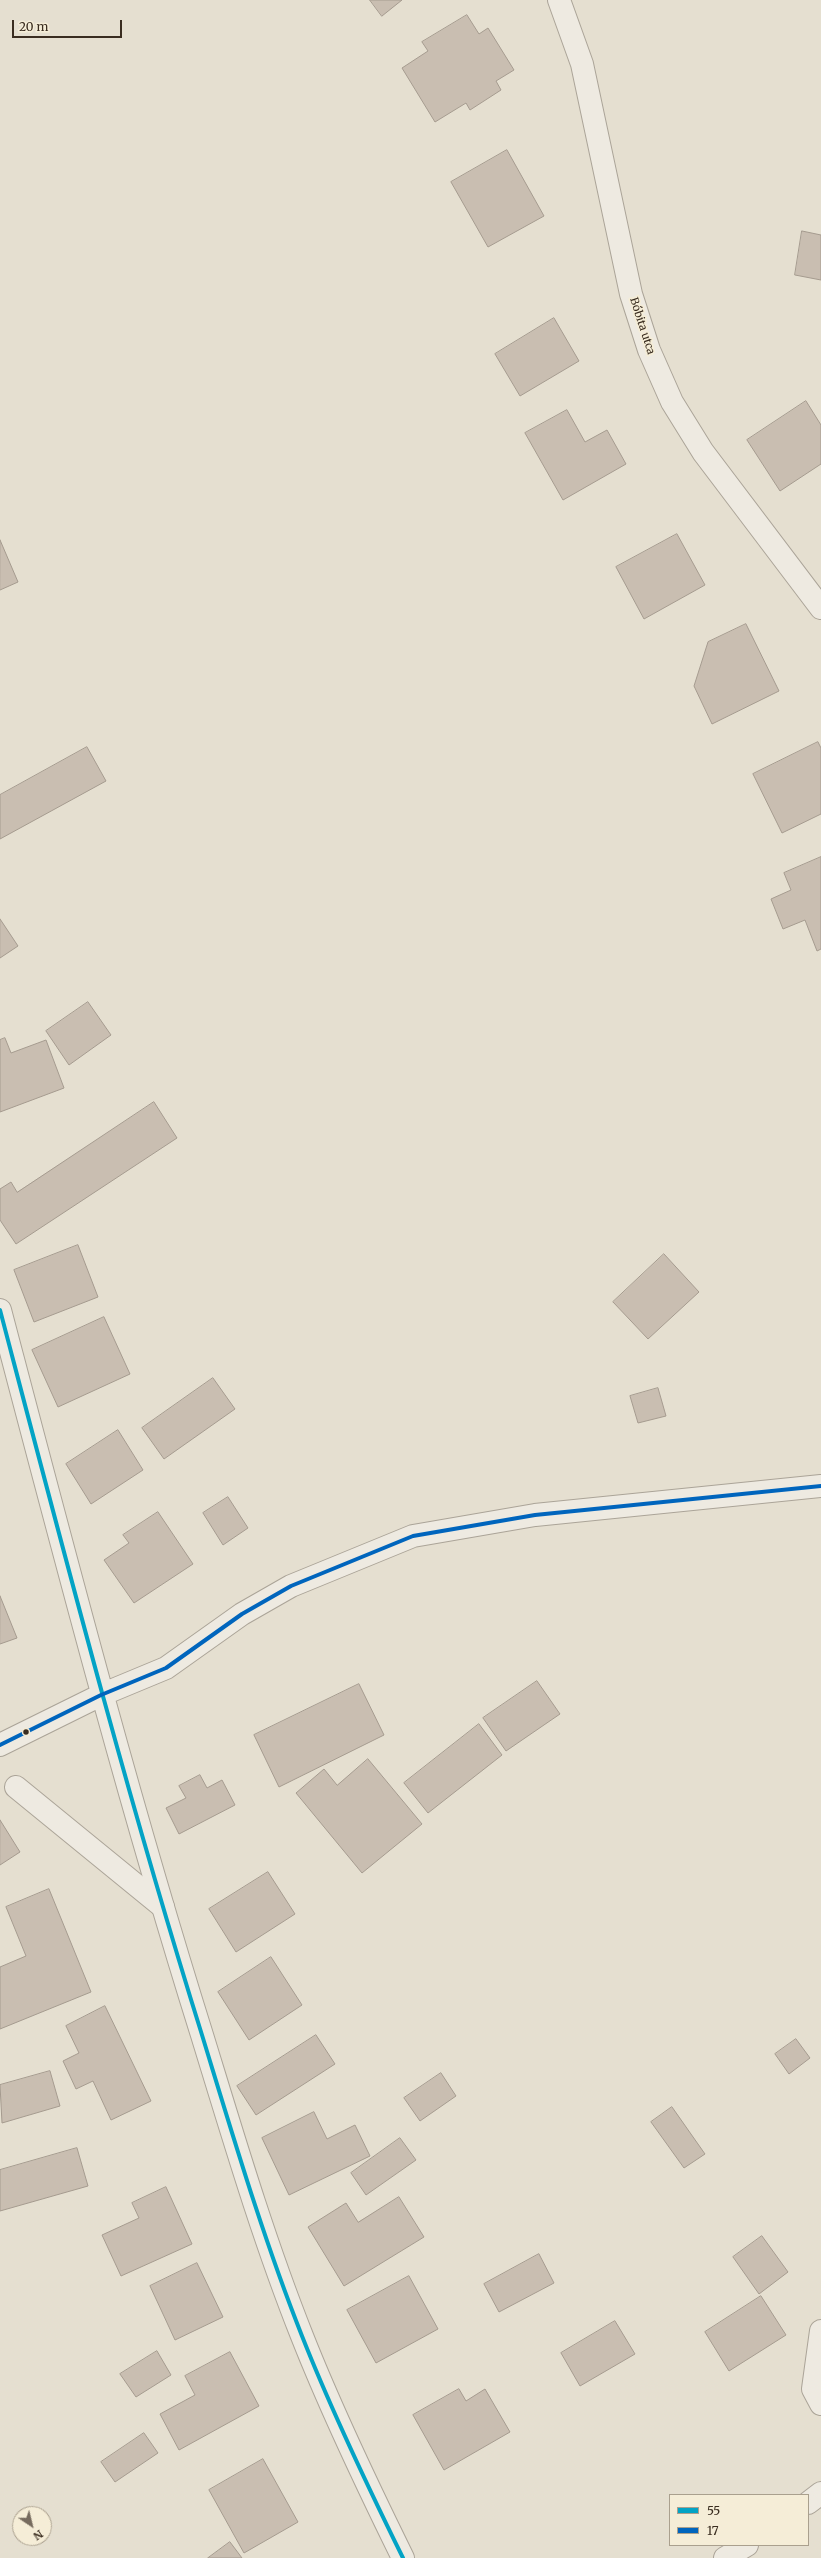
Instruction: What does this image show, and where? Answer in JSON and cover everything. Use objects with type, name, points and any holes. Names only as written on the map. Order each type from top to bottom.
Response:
[{"type":"street","name":"Bóbita utca","points":[[559,0],[582,64],[631,294],[652,356],[672,402],[703,452],[821,608]]},
{"type":"street","points":[[0,1310],[101,1695],[163,1907],[245,2175],[302,2335],[349,2447],[403,2558]]},
{"type":"street","points":[[0,1745],[101,1695],[166,1668],[242,1614],[291,1586],[413,1536],[535,1515],[821,1486]]},
{"type":"street","points":[[16,1787],[163,1907]]},
{"type":"street","points":[[821,2331],[813,2389],[821,2404]]},
{"type":"street","points":[[809,2502],[821,2493]]},
{"type":"street","points":[[725,2558],[745,2546]]},
{"type":"building","points":[[370,0],[402,0],[382,16]]},
{"type":"building","points":[[467,15],[479,34],[488,28],[514,70],[496,81],[501,90],[470,110],[466,103],[435,122],[402,68],[428,51],[422,42]]},
{"type":"building","points":[[507,150],[544,216],[488,247],[451,182]]},
{"type":"building","points":[[802,231],[821,235],[821,280],[795,275]]},
{"type":"building","points":[[554,318],[579,361],[520,396],[495,354]]},
{"type":"building","points":[[806,401],[821,425],[821,464],[780,491],[747,440]]},
{"type":"building","points":[[567,410],[585,442],[607,430],[626,464],[563,500],[525,433]]},
{"type":"building","points":[[677,534],[705,585],[644,619],[616,567]]},
{"type":"building","points":[[0,540],[18,582],[0,590]]},
{"type":"building","points":[[746,624],[779,691],[712,724],[694,686],[708,642]]},
{"type":"building","points":[[818,742],[821,748],[821,814],[782,833],[753,774]]},
{"type":"building","points":[[87,747],[106,781],[0,839],[0,795]]},
{"type":"building","points":[[821,857],[821,949],[817,951],[805,920],[783,929],[771,899],[791,890],[784,873]]},
{"type":"building","points":[[0,919],[18,946],[0,958]]},
{"type":"building","points":[[88,1002],[111,1035],[69,1065],[46,1031]]},
{"type":"building","points":[[5,1038],[11,1053],[46,1040],[64,1088],[0,1112],[0,1040]]},
{"type":"building","points":[[154,1102],[177,1138],[16,1244],[0,1220],[0,1189],[11,1182],[17,1192]]},
{"type":"building","points":[[78,1245],[98,1297],[34,1322],[14,1270]]},
{"type":"building","points":[[664,1254],[699,1292],[648,1339],[613,1302]]},
{"type":"building","points":[[104,1317],[130,1374],[58,1407],[32,1350]]},
{"type":"building","points":[[213,1378],[235,1409],[164,1459],[142,1428]]},
{"type":"building","points":[[658,1388],[666,1416],[638,1423],[630,1396]]},
{"type":"building","points":[[118,1430],[143,1470],[91,1504],[66,1464]]},
{"type":"building","points":[[228,1497],[248,1528],[223,1545],[203,1513]]},
{"type":"building","points":[[158,1512],[193,1564],[134,1603],[104,1560],[129,1543],[123,1535]]},
{"type":"building","points":[[0,1596],[17,1638],[0,1644]]},
{"type":"building","points":[[537,1681],[560,1714],[506,1751],[483,1718]]},
{"type":"building","points":[[359,1684],[384,1735],[279,1787],[254,1735]]},
{"type":"building","points":[[479,1724],[502,1755],[428,1813],[404,1783]]},
{"type":"building","points":[[368,1759],[422,1824],[362,1873],[296,1793],[324,1769],[337,1785]]},
{"type":"building","points":[[200,1775],[207,1788],[222,1780],[235,1805],[179,1834],[166,1808],[186,1798],[179,1786]]},
{"type":"building","points":[[0,1820],[20,1852],[0,1865]]},
{"type":"building","points":[[268,1872],[295,1914],[236,1952],[209,1909]]},
{"type":"building","points":[[49,1889],[91,1992],[0,2029],[0,1967],[26,1956],[6,1907]]},
{"type":"building","points":[[271,1957],[302,2005],[249,2040],[218,1992]]},
{"type":"building","points":[[105,2006],[151,2101],[111,2120],[93,2081],[76,2089],[63,2061],[79,2053],[66,2026]]},
{"type":"building","points":[[316,2035],[335,2064],[256,2115],[237,2086]]},
{"type":"building","points":[[796,2039],[810,2058],[789,2074],[775,2054]]},
{"type":"building","points":[[50,2071],[60,2106],[2,2123],[0,2085]]},
{"type":"building","points":[[441,2073],[456,2096],[420,2121],[404,2098]]},
{"type":"building","points":[[672,2107],[705,2154],[684,2168],[651,2122]]},
{"type":"building","points":[[314,2112],[327,2139],[355,2125],[370,2156],[289,2195],[262,2138]]},
{"type":"building","points":[[400,2138],[416,2160],[366,2195],[351,2173]]},
{"type":"building","points":[[77,2148],[88,2186],[0,2211],[0,2170]]},
{"type":"building","points":[[166,2187],[192,2244],[121,2276],[102,2235],[139,2218],[132,2203]]},
{"type":"building","points":[[399,2197],[424,2237],[344,2286],[308,2227],[346,2203],[358,2222]]},
{"type":"building","points":[[762,2236],[788,2272],[759,2294],[733,2257]]},
{"type":"building","points":[[539,2254],[554,2283],[499,2312],[484,2284]]},
{"type":"building","points":[[197,2263],[223,2317],[175,2340],[150,2286]]},
{"type":"building","points":[[409,2276],[438,2329],[376,2363],[347,2310]]},
{"type":"building","points":[[761,2296],[786,2335],[729,2371],[705,2332]]},
{"type":"building","points":[[615,2321],[635,2354],[580,2386],[561,2353]]},
{"type":"building","points":[[157,2351],[171,2375],[136,2397],[120,2374]]},
{"type":"building","points":[[230,2352],[259,2406],[179,2450],[160,2414],[195,2395],[185,2376]]},
{"type":"building","points":[[459,2389],[466,2401],[485,2389],[510,2432],[444,2470],[413,2415]]},
{"type":"building","points":[[144,2433],[158,2453],[115,2482],[101,2462]]},
{"type":"building","points":[[263,2459],[298,2522],[244,2553],[209,2490]]},
{"type":"building","points":[[230,2542],[242,2558],[208,2558]]},
{"type":"transit line","name":"55","points":[[0,1310],[122,1765],[174,1945],[249,2187],[274,2262],[313,2364],[350,2448],[403,2558]]},
{"type":"transit line","name":"17","points":[[0,1745],[101,1695],[166,1668],[242,1614],[291,1586],[413,1536],[535,1515],[821,1486]]}]
